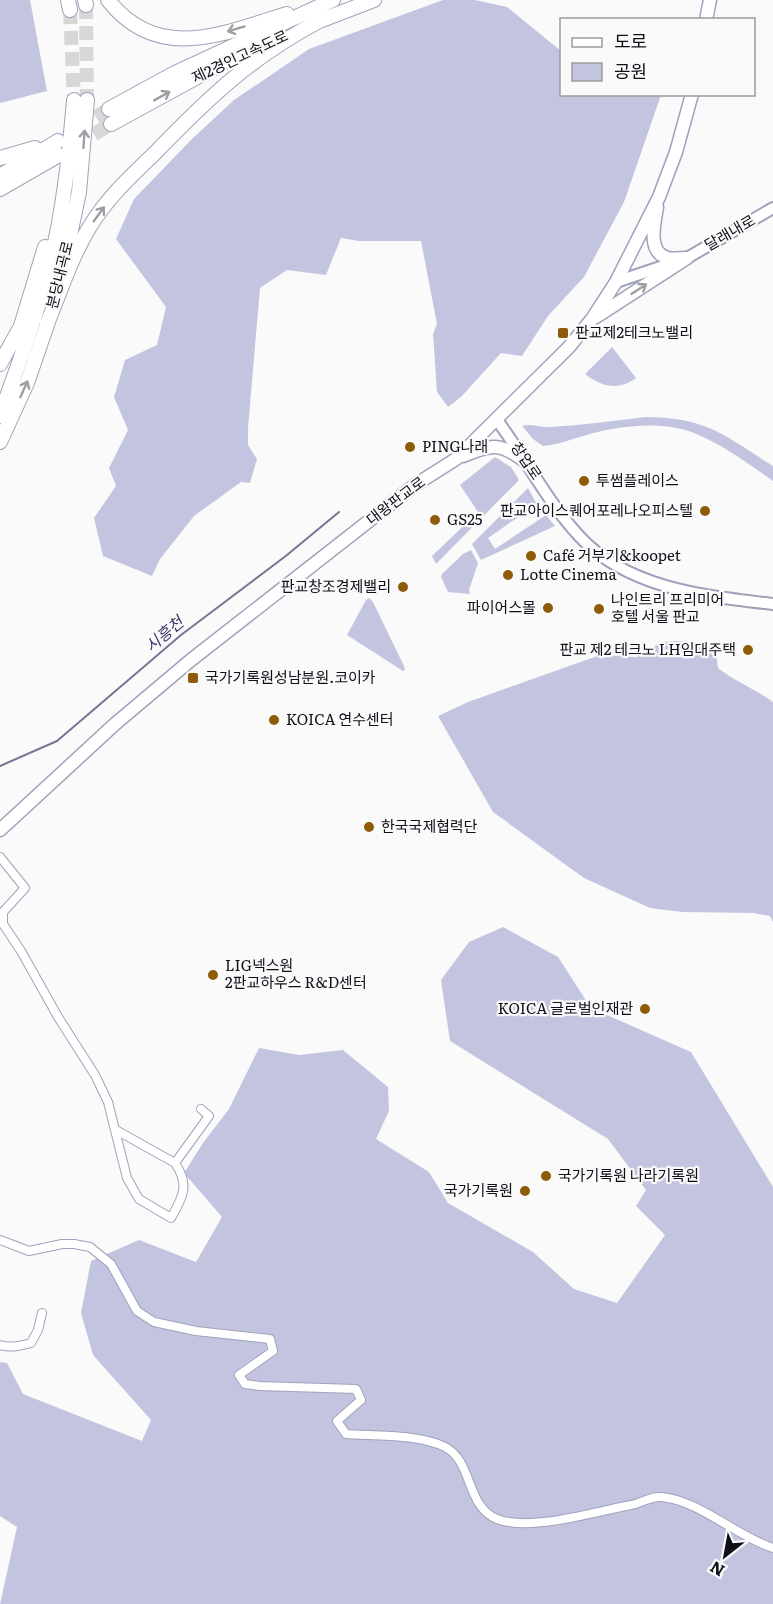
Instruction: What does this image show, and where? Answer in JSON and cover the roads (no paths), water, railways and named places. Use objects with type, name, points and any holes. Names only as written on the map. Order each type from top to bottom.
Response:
[{"type":"highway","points":[[108,0],[125,18],[146,30],[187,40],[211,36],[333,0]]},
{"type":"highway","name":"제2경인고속도로","points":[[109,109],[175,73],[333,0]]},
{"type":"highway","name":"제2경인고속도로","points":[[111,124],[230,59],[374,0]]},
{"type":"highway","points":[[47,324],[70,265],[89,227],[116,193],[227,82],[277,44],[321,20]]},
{"type":"highway","name":"분당내곡로","points":[[0,416],[33,325],[45,281],[68,176],[80,100],[79,192],[60,280],[27,383],[0,442]]},
{"type":"highway","points":[[0,158],[56,146]]},
{"type":"highway","points":[[0,176],[56,146]]},
{"type":"highway","points":[[0,189],[56,146]]},
{"type":"highway","points":[[0,364],[21,326],[68,176]]},
{"type":"main road","points":[[706,18],[711,0]]},
{"type":"main road","name":"대왕판교로","points":[[0,830],[115,724],[191,660],[415,484],[456,459],[569,347],[592,319],[616,282],[659,197],[676,152],[691,96]]},
{"type":"main road","points":[[659,197],[654,232],[658,252],[666,258],[687,258]]},
{"type":"main road","points":[[592,319],[687,258]]},
{"type":"main road","points":[[456,459],[492,446],[505,448],[526,462]]},
{"type":"street","name":"달래내로","points":[[616,282],[687,258],[773,208]]},
{"type":"street","name":"창업로","points":[[497,420],[551,501],[577,534],[596,552],[642,579],[690,591],[773,604]]},
{"type":"street","points":[[0,857],[25,888],[3,912],[3,924],[95,1076],[108,1102],[128,1178],[139,1199],[171,1218],[184,1191],[184,1183],[175,1163],[116,1130]]},
{"type":"street","points":[[175,1163],[209,1116],[201,1109]]},
{"type":"street","points":[[0,1240],[29,1251],[68,1244],[90,1247],[111,1264],[137,1311],[154,1322],[220,1335],[270,1339],[273,1351],[239,1374],[245,1384],[356,1389],[362,1400],[337,1421],[346,1434],[427,1440],[448,1448],[461,1464],[479,1504],[494,1518],[512,1523],[555,1521],[633,1505],[648,1498],[662,1497],[708,1514],[756,1543],[773,1548]]},
{"type":"street","points":[[0,1345],[7,1347],[31,1343],[38,1330],[42,1313]]},
{"type":"waterway","name":"시흥천","points":[[0,766],[57,741],[181,635],[287,555],[339,512]]},
{"type":"tunnel","points":[[86,5],[87,100]]},
{"type":"tunnel","points":[[70,10],[74,100]]},
{"type":"tunnel","points":[[78,128],[109,109]]},
{"type":"tunnel","points":[[76,145],[111,124]]},
{"type":"place","name":"판교제2테크노밸리","points":[[563,333]]},
{"type":"place","name":"PING나래","points":[[410,447]]},
{"type":"place","name":"투썸플레이스","points":[[584,481]]},
{"type":"place","name":"판교아이스퀘어포레나오피스텔","points":[[705,511]]},
{"type":"place","name":"GS25","points":[[435,520]]},
{"type":"place","name":"Café 거부기&koopet","points":[[531,556]]},
{"type":"place","name":"Lotte Cinema","points":[[508,575]]},
{"type":"place","name":"판교창조경제밸리","points":[[403,587]]},
{"type":"place","name":"파이어스몰","points":[[548,608]]},
{"type":"place","name":"나인트리 프리미어 호텔 서울 판교","points":[[599,609]]},
{"type":"place","name":"판교 제2 테크노 LH임대주택","points":[[748,650]]},
{"type":"place","name":"국가기록원성남분원.코이카","points":[[193,678]]},
{"type":"place","name":"KOICA 연수센터","points":[[274,720]]},
{"type":"place","name":"한국국제협력단","points":[[369,827]]},
{"type":"place","name":"LIG넥스원 2판교하우스 R&D센터","points":[[213,975]]},
{"type":"place","name":"KOICA 글로벌인재관","points":[[645,1009]]},
{"type":"place","name":"국가기록원 나라기록원","points":[[546,1176]]},
{"type":"place","name":"국가기록원","points":[[525,1191]]}]
